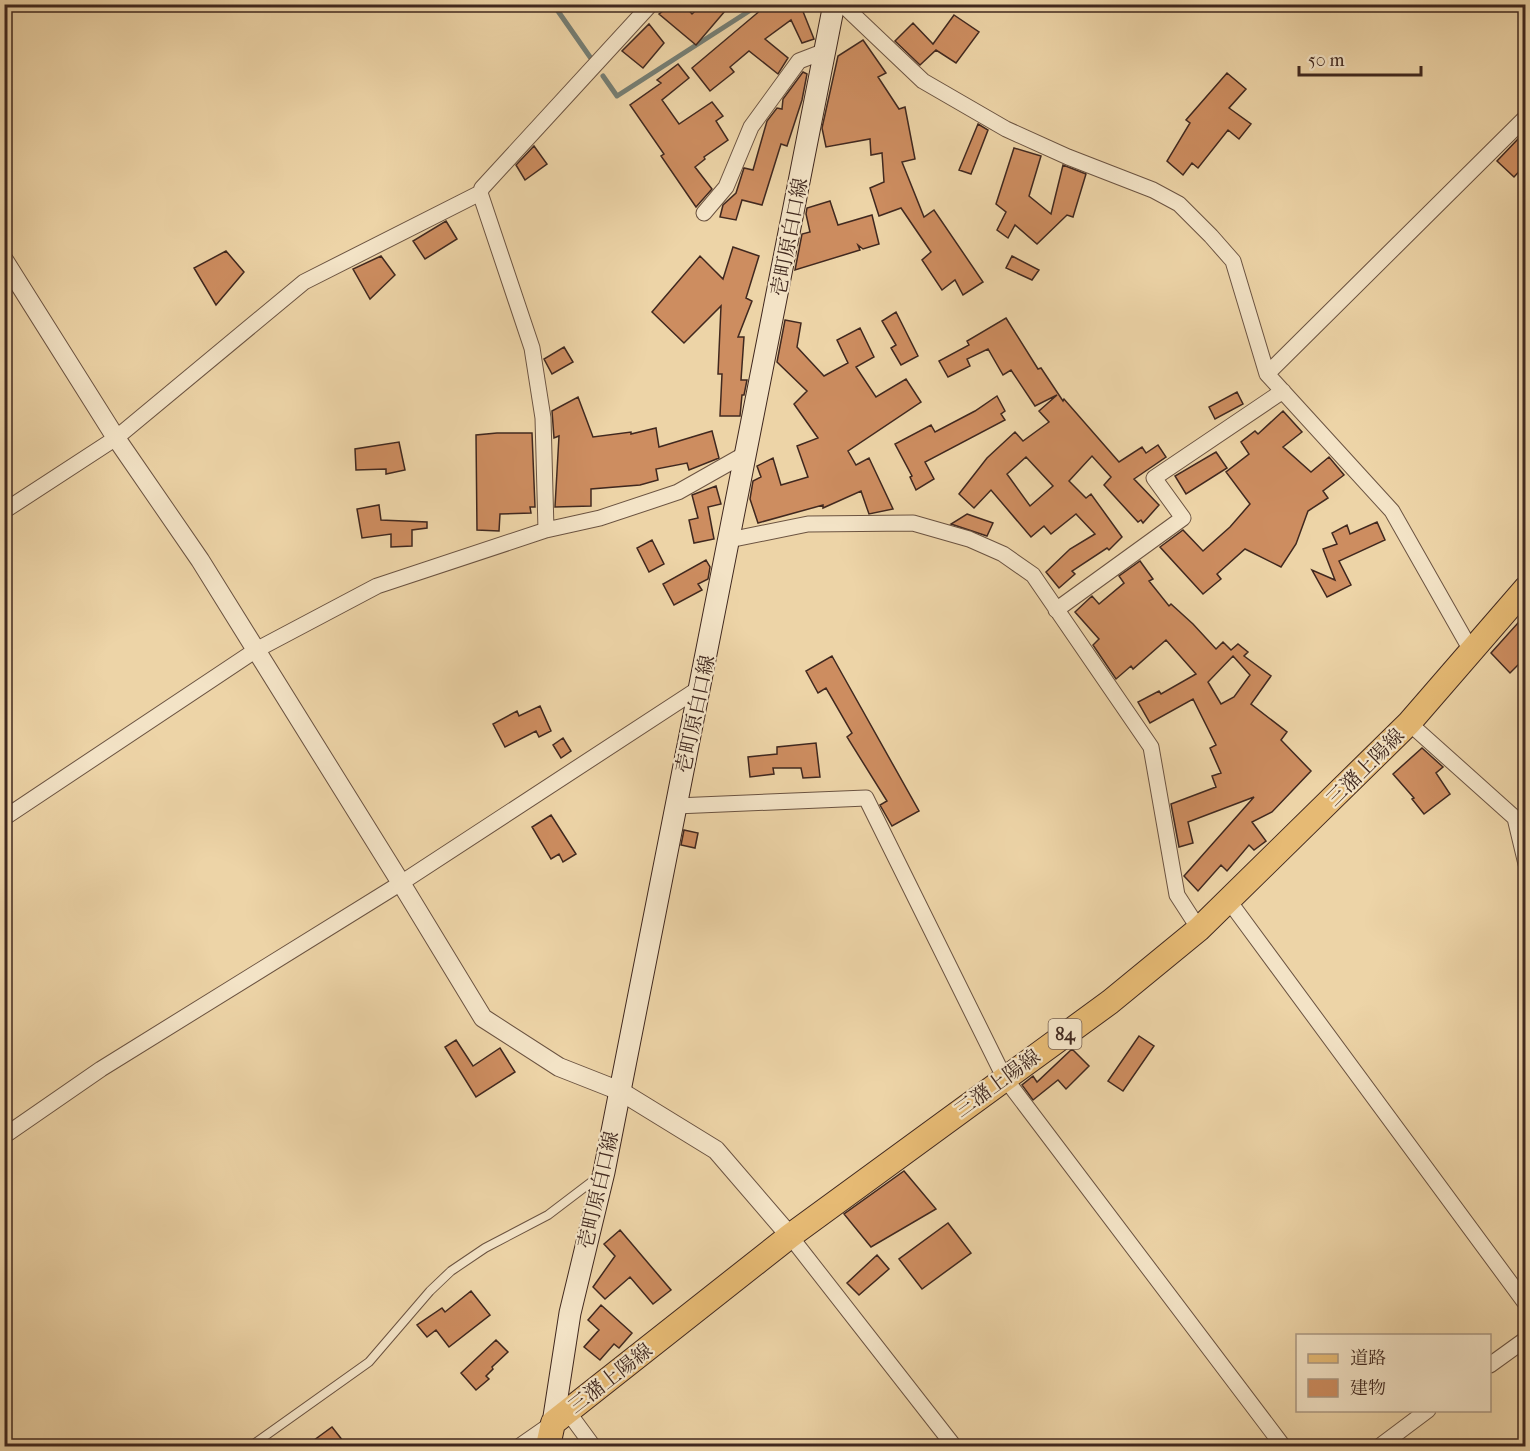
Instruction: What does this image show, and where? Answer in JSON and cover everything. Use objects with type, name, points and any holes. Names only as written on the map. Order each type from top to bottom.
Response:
[{"type":"main road","name":"壱町原白口線","points":[[560,1417],[570,1313],[604,1172],[834,4]]},
{"type":"main road","name":"三潴上陽線","points":[[548,1446],[560,1417],[790,1236],[1004,1077],[1110,1002],[1199,929],[1409,723],[1526,588]]},
{"type":"street","points":[[4,510],[116,438],[304,282],[480,193],[482,188],[651,4]]},
{"type":"street","points":[[842,4],[923,81],[1006,129],[1068,157],[1154,190],[1179,204],[1233,261],[1268,374],[1392,511],[1472,651]]},
{"type":"street","points":[[704,213],[726,187],[751,127],[799,61],[825,51]]},
{"type":"street","points":[[1268,374],[1526,117]]},
{"type":"street","points":[[480,193],[532,348],[543,418],[546,530]]},
{"type":"street","points":[[6,261],[116,438],[200,560],[483,1018],[559,1067],[620,1091],[716,1150],[790,1236],[954,1446]]},
{"type":"street","points":[[1056,610],[1183,518],[1154,478],[1283,391]]},
{"type":"street","points":[[4,818],[256,650],[378,586],[546,530],[600,518],[678,492],[747,453]]},
{"type":"street","points":[[729,540],[808,524],[913,524],[937,528],[1003,554],[1033,575],[1151,747],[1177,895],[1199,929]]},
{"type":"street","points":[[4,1136],[101,1069],[401,883],[701,687]]},
{"type":"street","points":[[1409,723],[1515,818],[1526,864]]},
{"type":"street","points":[[676,806],[866,798],[1004,1077],[1282,1446]]},
{"type":"street","points":[[1229,901],[1526,1304]]},
{"type":"street","points":[[1491,1364],[1526,1339]]},
{"type":"street","points":[[1380,1446],[1425,1412]]},
{"type":"street","points":[[520,1446],[560,1417],[594,1446]]},
{"type":"lane","points":[[251,1446],[369,1362],[430,1291],[451,1271],[485,1248],[548,1215],[604,1172]]},
{"type":"building","points":[[661,4],[683,4],[692,14],[703,4],[731,4],[696,45],[659,14],[663,11]]},
{"type":"building","points":[[768,4],[800,4],[814,39],[802,43],[791,20],[765,39],[788,58],[778,74],[749,51],[730,67],[734,72],[710,91],[692,68]]},
{"type":"building","points":[[954,15],[979,32],[956,63],[936,50],[920,65],[895,41],[913,23],[933,44]]},
{"type":"building","points":[[649,24],[664,43],[643,68],[622,51]]},
{"type":"building","points":[[863,40],[886,73],[878,77],[899,109],[905,107],[915,159],[902,162],[924,217],[934,210],[983,282],[963,295],[955,280],[942,290],[922,260],[931,252],[901,208],[879,216],[870,188],[884,182],[882,153],[871,155],[870,139],[826,147],[822,128],[838,56]]},
{"type":"building","points":[[678,64],[689,78],[662,100],[679,124],[712,102],[723,116],[716,121],[728,140],[704,157],[705,159],[695,167],[712,189],[696,207],[661,156],[664,154],[630,105],[661,83],[657,80]]},
{"type":"building","points":[[803,72],[807,74],[802,100],[787,146],[781,144],[762,205],[742,200],[736,220],[720,217],[723,205],[736,193],[744,168],[753,170],[767,121],[777,108],[782,109],[783,99]]},
{"type":"building","points":[[1227,73],[1246,89],[1229,108],[1251,124],[1239,139],[1228,130],[1198,168],[1192,163],[1183,175],[1167,161],[1190,123],[1186,120]]},
{"type":"building","points":[[978,124],[988,130],[971,174],[959,170]]},
{"type":"building","points":[[1518,139],[1526,145],[1526,164],[1514,177],[1497,161]]},
{"type":"building","points":[[534,146],[547,164],[525,180],[516,165]]},
{"type":"building","points":[[1014,148],[1041,156],[1029,196],[1051,214],[1063,165],[1086,174],[1073,217],[1067,215],[1037,244],[1015,225],[1008,238],[997,230],[1006,212],[996,204]]},
{"type":"building","points":[[830,201],[838,225],[872,215],[879,244],[863,249],[858,245],[860,250],[795,270],[802,234],[810,232],[807,208]]},
{"type":"building","points":[[446,221],[457,239],[425,259],[413,241]]},
{"type":"building","points":[[733,247],[759,256],[746,298],[752,301],[738,337],[744,337],[741,380],[747,380],[744,395],[742,395],[740,416],[720,416],[722,374],[718,374],[721,306],[684,343],[652,312],[700,256],[723,279]]},
{"type":"building","points":[[226,251],[244,272],[216,305],[194,268]]},
{"type":"building","points":[[381,256],[395,275],[370,299],[353,269]]},
{"type":"building","points":[[1012,256],[1039,270],[1032,280],[1006,268]]},
{"type":"building","points":[[896,312],[918,356],[901,365],[891,348],[896,345],[882,321]]},
{"type":"building","points":[[1006,318],[1038,369],[1041,368],[1063,401],[1064,399],[1119,462],[1142,447],[1146,453],[1158,445],[1166,457],[1134,479],[1159,505],[1143,523],[1141,520],[1138,522],[1104,485],[1111,477],[1092,456],[1069,481],[1086,498],[1091,494],[1122,537],[1109,550],[1107,548],[1072,571],[1075,574],[1059,588],[1046,572],[1070,549],[1095,534],[1076,514],[1051,534],[1044,526],[1031,537],[991,490],[974,508],[959,494],[987,458],[1015,432],[1023,441],[1049,422],[1039,411],[1057,395],[1035,406],[1011,370],[1003,375],[988,349],[967,359],[970,366],[948,377],[939,361],[969,345],[967,341]],"holes":[[[1026,457],[1053,486],[1030,506],[1007,474]]]},
{"type":"building","points":[[785,320],[801,323],[797,347],[824,376],[848,363],[837,340],[860,328],[874,357],[856,367],[876,397],[906,379],[921,402],[848,451],[856,465],[869,458],[893,509],[869,514],[861,491],[823,508],[823,505],[758,523],[750,499],[753,481],[761,477],[757,466],[773,458],[781,485],[808,477],[797,446],[818,438],[794,404],[807,391],[777,362]]},
{"type":"building","points":[[564,347],[573,362],[552,374],[544,359]]},
{"type":"building","points":[[1237,392],[1243,404],[1215,419],[1209,407]]},
{"type":"building","points":[[997,396],[1005,411],[1001,414],[1005,420],[925,462],[934,479],[916,490],[910,477],[912,476],[895,444],[931,425],[935,432],[975,411]]},
{"type":"building","points":[[578,397],[593,437],[631,432],[631,434],[656,428],[659,447],[712,431],[719,458],[689,470],[687,463],[656,469],[658,480],[640,485],[591,489],[591,506],[555,507],[559,436],[554,438],[552,411]]},
{"type":"building","points":[[1283,411],[1302,432],[1283,447],[1311,472],[1329,457],[1344,475],[1323,491],[1328,498],[1308,511],[1296,544],[1281,567],[1245,549],[1217,574],[1221,579],[1203,594],[1160,547],[1183,530],[1203,551],[1230,527],[1250,504],[1226,472],[1249,454],[1241,442],[1255,431],[1258,434]]},
{"type":"building","points":[[532,433],[535,507],[530,507],[531,513],[500,514],[499,531],[477,530],[476,435]]},
{"type":"building","points":[[399,442],[405,470],[386,474],[386,469],[356,470],[355,449]]},
{"type":"building","points":[[1216,452],[1227,468],[1186,494],[1175,476]]},
{"type":"building","points":[[716,486],[721,504],[708,507],[714,539],[694,543],[689,520],[698,518],[692,495]]},
{"type":"building","points":[[379,505],[381,520],[427,522],[427,528],[412,530],[412,546],[391,547],[391,534],[362,538],[357,509]]},
{"type":"building","points":[[967,514],[993,523],[987,536],[951,524]]},
{"type":"building","points":[[1377,522],[1385,540],[1339,561],[1351,585],[1327,597],[1312,570],[1335,580],[1323,549],[1337,544],[1332,533],[1347,525],[1350,534]]},
{"type":"building","points":[[652,540],[664,564],[649,572],[637,548]]},
{"type":"building","points":[[706,560],[710,567],[708,579],[698,584],[702,590],[674,605],[663,584]]},
{"type":"building","points":[[1140,561],[1153,579],[1149,581],[1169,606],[1171,604],[1193,624],[1216,649],[1223,642],[1231,650],[1238,644],[1248,652],[1244,656],[1271,676],[1251,704],[1287,732],[1281,740],[1311,771],[1272,812],[1252,822],[1266,841],[1254,850],[1249,845],[1227,871],[1221,865],[1198,891],[1184,876],[1254,797],[1188,822],[1193,843],[1179,847],[1171,804],[1216,787],[1212,776],[1221,773],[1210,748],[1216,745],[1193,699],[1150,723],[1138,702],[1159,691],[1161,694],[1196,674],[1166,640],[1133,669],[1131,666],[1116,679],[1093,645],[1099,639],[1075,612],[1092,596],[1099,604],[1124,583],[1119,576]],"holes":[[[1233,656],[1250,675],[1234,697],[1221,704],[1208,682]]]},
{"type":"building","points":[[1526,614],[1526,657],[1510,673],[1491,653]]},
{"type":"building","points":[[832,656],[919,811],[892,826],[880,805],[887,801],[847,737],[852,733],[826,688],[818,693],[806,671]]},
{"type":"building","points":[[540,706],[551,731],[539,737],[536,731],[505,747],[493,724],[517,711],[519,716]]},
{"type":"building","points":[[563,738],[571,751],[561,758],[553,745]]},
{"type":"building","points":[[816,743],[820,777],[803,778],[801,768],[773,768],[774,774],[750,777],[748,757],[777,754],[777,747]]},
{"type":"building","points":[[1422,748],[1443,767],[1436,773],[1450,794],[1424,814],[1412,799],[1414,798],[1393,774]]},
{"type":"building","points":[[551,815],[576,854],[563,862],[559,854],[551,859],[532,827]]},
{"type":"building","points":[[684,830],[698,833],[695,848],[681,845]]},
{"type":"building","points":[[1139,1036],[1154,1046],[1123,1091],[1108,1081]]},
{"type":"building","points":[[456,1040],[473,1066],[500,1048],[515,1072],[476,1097],[445,1047]]},
{"type":"building","points":[[1072,1049],[1089,1066],[1066,1089],[1058,1080],[1033,1100],[1022,1085],[1033,1076],[1037,1082]]},
{"type":"building","points":[[904,1171],[936,1209],[871,1247],[844,1214]]},
{"type":"building","points":[[948,1223],[971,1253],[922,1289],[899,1259]]},
{"type":"building","points":[[620,1230],[671,1290],[653,1304],[630,1277],[605,1299],[593,1287],[615,1256],[604,1244]]},
{"type":"building","points":[[877,1255],[889,1269],[859,1295],[847,1283]]},
{"type":"building","points":[[471,1291],[490,1315],[449,1347],[436,1330],[427,1337],[417,1325],[442,1308],[445,1312]]},
{"type":"building","points":[[601,1305],[632,1333],[619,1348],[614,1344],[600,1360],[584,1347],[599,1330],[588,1320]]},
{"type":"building","points":[[496,1340],[508,1352],[492,1367],[493,1369],[486,1376],[489,1379],[476,1390],[461,1373]]},
{"type":"building","points":[[332,1427],[347,1446],[306,1446]]},
{"type":"waterway","points":[[553,4],[590,57]]},
{"type":"waterway","points":[[603,76],[617,96],[760,4]]}]
